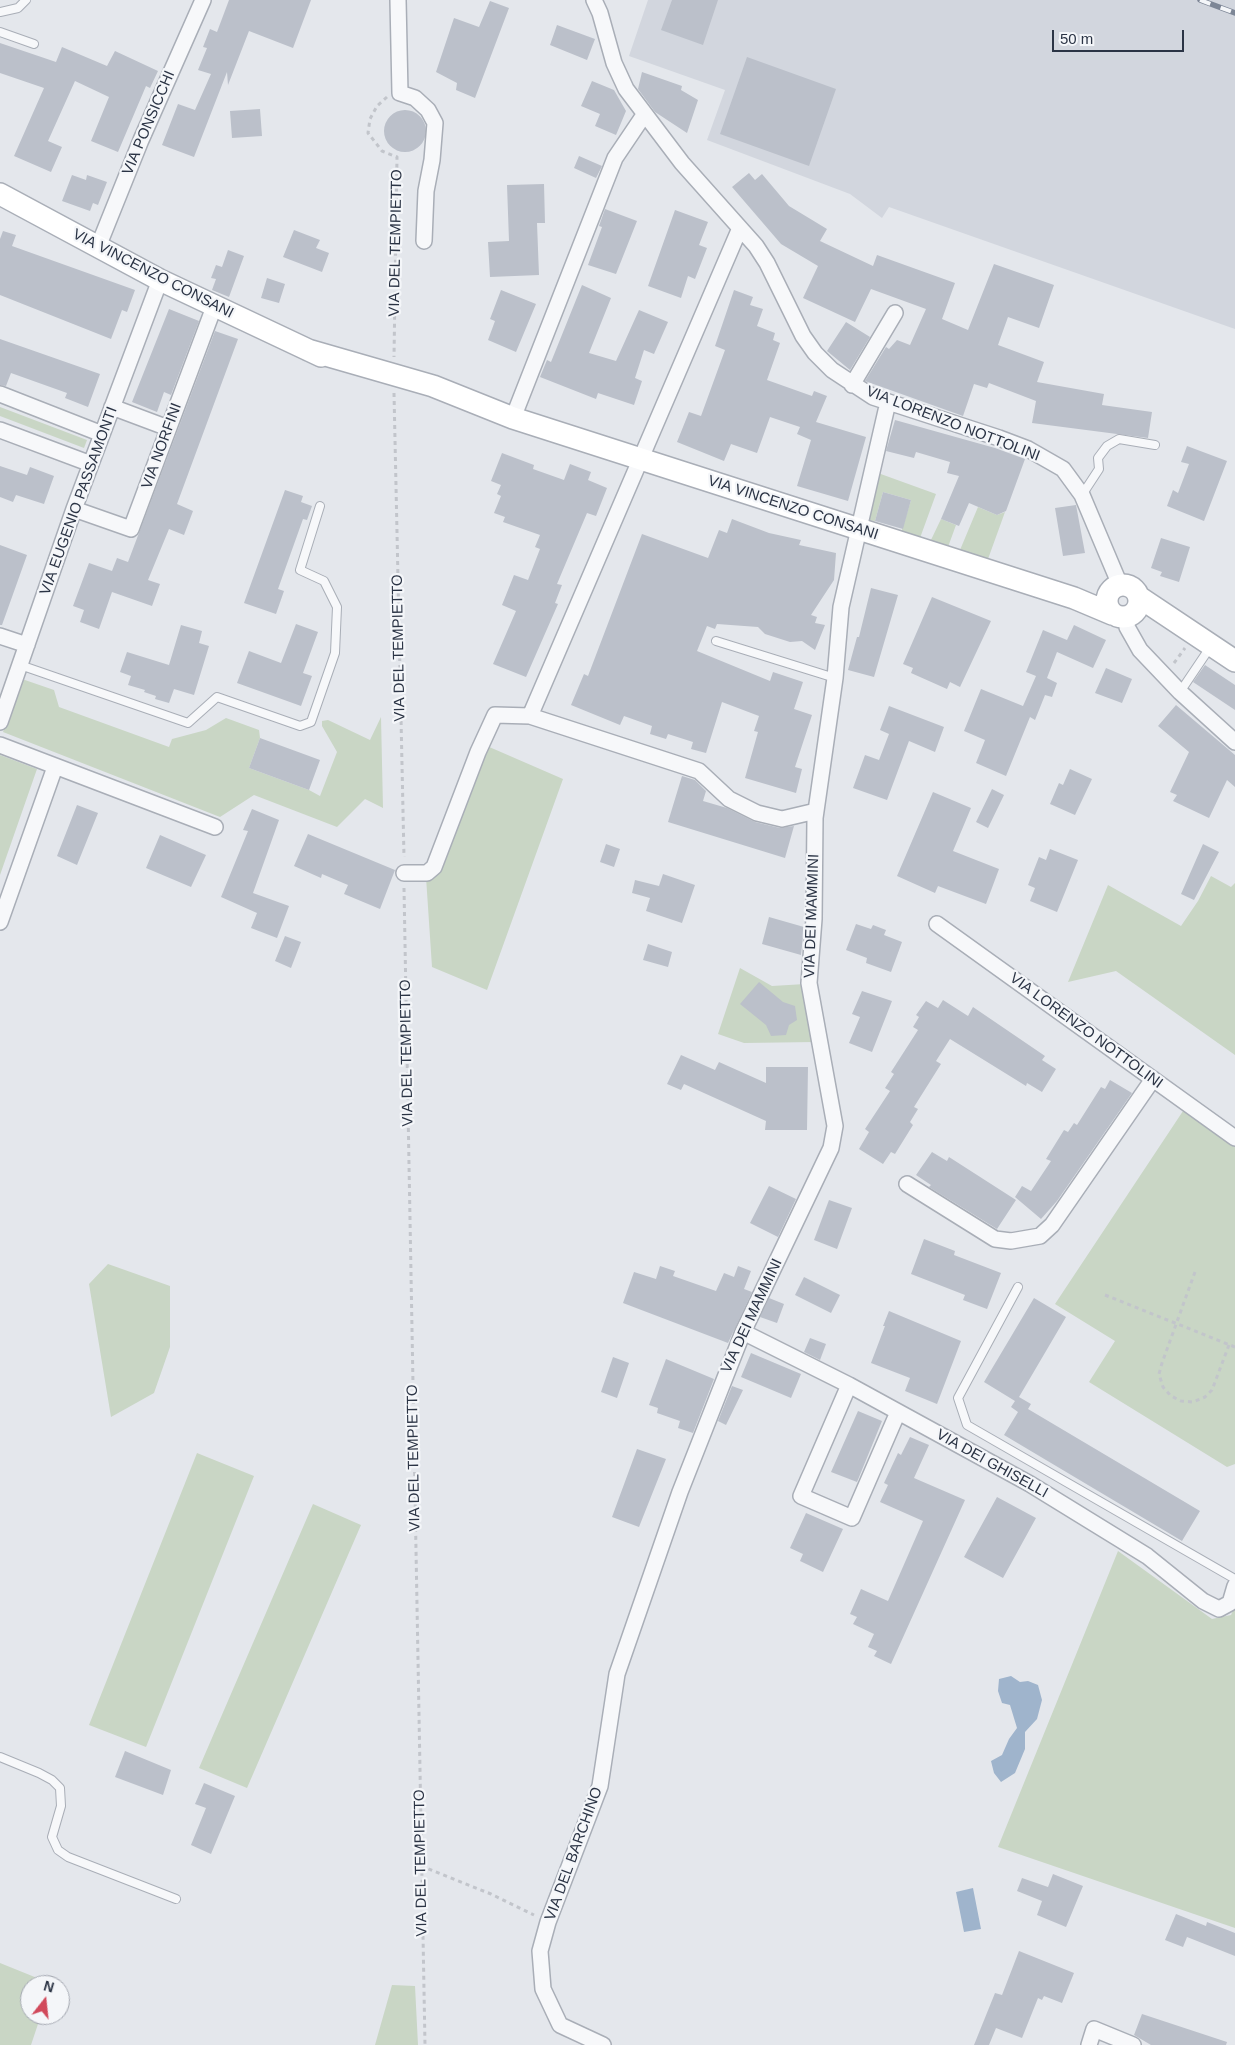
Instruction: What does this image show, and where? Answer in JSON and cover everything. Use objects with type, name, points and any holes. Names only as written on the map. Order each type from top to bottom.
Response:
[{"type":"street","name":"VIA PONSICCHI","points":[[98,247],[141,140],[203,0]]},
{"type":"street","points":[[398,0],[400,93]]},
{"type":"street","name":"VIA LORENZO NOTTOLINI","points":[[594,0],[600,13],[614,63],[626,89],[644,115],[767,262],[803,336],[832,370],[852,384],[888,402],[1028,449],[1062,469],[1082,495],[1106,554],[1114,589]]},
{"type":"street","name":"VIA DEL TEMPIETTO","points":[[400,93],[415,98],[428,110],[435,122],[432,160],[426,191],[424,241]]},
{"type":"street","points":[[513,418],[615,158],[644,115]]},
{"type":"street","name":"VIA VINCENZO CONSANI","points":[[0,194],[160,280],[308,350],[394,380],[858,530],[1074,598],[1128,610]]},
{"type":"street","points":[[530,716],[740,228]]},
{"type":"street","name":"VIA EUGENIO PASSAMONTI","points":[[0,722],[74,509],[160,280]]},
{"type":"street","name":"VIA NORFINI","points":[[74,509],[131,529],[214,306]]},
{"type":"street","points":[[852,384],[896,313]]},
{"type":"street","points":[[0,394],[102,434]]},
{"type":"street","name":"VIA DEI MAMMINI","points":[[680,1492],[743,1332],[821,1171],[830,1148],[834,1126],[809,983],[814,919],[816,811],[835,678],[842,607],[888,402]]},
{"type":"street","points":[[112,407],[168,428]]},
{"type":"street","points":[[0,430],[91,464]]},
{"type":"street","points":[[1235,661],[1169,619],[1128,610],[1107,606],[1114,589],[1130,586],[1128,610],[1127,627],[1140,650],[1180,692],[1235,742]]},
{"type":"street","name":"VIA VINCENZO CONSANI","points":[[1074,598],[1092,597],[1114,589]]},
{"type":"street","points":[[0,636],[27,645]]},
{"type":"street","points":[[404,873],[427,873],[434,867],[478,752],[495,715],[530,716],[699,771],[729,799],[757,814],[782,819],[816,811]]},
{"type":"street","points":[[0,745],[215,827]]},
{"type":"street","points":[[0,922],[55,767]]},
{"type":"street","name":"VIA LORENZO NOTTOLINI","points":[[937,924],[1235,1138]]},
{"type":"street","points":[[907,1184],[995,1239],[1012,1241],[1040,1236],[1052,1225],[1153,1079]]},
{"type":"street","name":"VIA DEI GHISELLI","points":[[743,1332],[849,1386],[1030,1484],[1139,1551],[1178,1578],[1203,1601],[1219,1609],[1230,1603],[1235,1586]]},
{"type":"street","points":[[849,1386],[802,1496],[852,1518],[898,1412]]},
{"type":"street","name":"VIA DEL BARCHINO","points":[[603,2045],[560,2025],[543,1989],[540,1951],[548,1922],[600,1786],[617,1674],[680,1492]]},
{"type":"street","points":[[1089,2045],[1094,2029],[1133,2045]]},
{"type":"lane","points":[[0,12],[18,8],[26,0]]},
{"type":"lane","points":[[0,32],[34,44]]},
{"type":"lane","points":[[1082,495],[1099,469],[1098,458],[1107,446],[1119,439],[1155,445]]},
{"type":"lane","points":[[20,666],[188,723],[217,697],[300,726],[311,722],[335,653],[337,607],[324,581],[300,570],[320,506]]},
{"type":"lane","points":[[716,641],[835,678]]},
{"type":"lane","points":[[1180,692],[1202,641]]},
{"type":"lane","points":[[1018,1287],[958,1398],[967,1425],[1235,1579]]},
{"type":"lane","points":[[0,1758],[38,1773],[52,1780],[60,1788],[61,1806],[52,1837],[58,1850],[68,1857],[176,1898]]},
{"type":"path","name":"VIA DEL TEMPIETTO","points":[[400,93],[388,96],[377,106],[370,119],[368,133],[382,151],[397,157],[394,380],[420,1866],[425,2045]]},
{"type":"path","points":[[1164,675],[1202,641]]},
{"type":"path","points":[[1195,1272],[1159,1374],[1163,1387],[1171,1396],[1181,1401],[1192,1402],[1205,1397],[1212,1390],[1229,1345]]},
{"type":"path","points":[[1105,1295],[1235,1347]]},
{"type":"path","points":[[420,1866],[491,1894],[548,1922]]},
{"type":"shaded area","points":[[648,0],[1235,0],[1235,329],[889,207],[882,218],[850,194],[707,140],[725,90],[629,56]]},
{"type":"green space","points":[[0,407],[87,440],[84,448],[0,416]]},
{"type":"green space","points":[[878,473],[936,494],[920,538],[901,533],[911,500],[883,492],[875,521],[866,520]]},
{"type":"green space","points":[[978,507],[997,515],[1005,512],[988,559],[960,550]]},
{"type":"green space","points":[[941,519],[956,525],[948,547],[930,542]]},
{"type":"green space","points":[[22,679],[54,690],[59,707],[169,747],[172,739],[206,730],[226,718],[259,730],[260,738],[249,768],[309,790],[320,796],[337,752],[322,726],[322,721],[328,720],[370,740],[381,717],[383,808],[365,799],[337,827],[254,795],[220,817],[3,732]]},
{"type":"green space","points":[[487,746],[563,779],[487,990],[432,967],[426,877]]},
{"type":"green space","points":[[0,755],[37,769],[0,875]]},
{"type":"green space","points":[[1211,876],[1231,887],[1235,883],[1235,1055],[1116,971],[1068,982],[1108,885],[1181,926],[1198,901]]},
{"type":"green space","points":[[740,968],[772,986],[805,984],[815,1042],[744,1043],[718,1034]]},
{"type":"green space","points":[[1183,1111],[1235,1147],[1235,1464],[1227,1467],[1089,1382],[1115,1341],[1055,1304]]},
{"type":"green space","points":[[108,1264],[170,1286],[170,1347],[154,1393],[111,1417],[89,1284]]},
{"type":"green space","points":[[197,1453],[254,1476],[146,1747],[89,1725]]},
{"type":"green space","points":[[313,1504],[361,1525],[247,1788],[199,1768]]},
{"type":"green space","points":[[1118,1551],[1212,1619],[1231,1615],[1235,1606],[1235,1928],[998,1847]]},
{"type":"green space","points":[[0,1963],[30,1975],[20,1975],[20,2025],[38,2025],[31,2045],[0,2045]]},
{"type":"green space","points":[[392,1985],[415,1986],[418,2045],[375,2045]]},
{"type":"water","points":[[1011,1676],[1020,1682],[1028,1681],[1038,1685],[1042,1700],[1037,1719],[1025,1732],[1025,1749],[1015,1773],[1001,1782],[994,1773],[991,1761],[1002,1755],[1009,1739],[1017,1728],[1010,1705],[1002,1703],[998,1691],[999,1679]]},
{"type":"water","points":[[973,1888],[981,1929],[964,1932],[956,1892]]},
{"type":"building","points":[[229,0],[311,0],[293,48],[249,31],[228,85],[227,72],[194,157],[162,145],[178,104],[195,110],[211,74],[198,70],[207,48],[203,47],[210,29],[217,32]]},
{"type":"building","points":[[672,0],[718,0],[703,45],[661,30]]},
{"type":"building","points":[[490,1],[509,8],[475,98],[456,90],[457,83],[436,72],[454,18],[479,27]]},
{"type":"building","points":[[557,25],[595,39],[587,60],[550,45]]},
{"type":"building","points":[[0,43],[56,62],[62,47],[107,66],[115,51],[158,71],[150,88],[146,86],[118,152],[91,141],[109,97],[75,81],[48,141],[62,147],[51,172],[14,156],[44,88],[0,73]]},
{"type":"building","points":[[747,57],[836,89],[809,166],[720,134]]},
{"type":"building","points":[[642,72],[682,86],[681,90],[698,100],[687,133],[655,112],[638,89]]},
{"type":"building","points":[[592,81],[614,90],[626,111],[616,135],[595,126],[600,114],[581,106]]},
{"type":"building","points":[[260,109],[262,136],[232,138],[230,111]]},
{"type":"building","points":[[409,110],[417,113],[423,119],[426,131],[423,143],[417,149],[401,152],[393,149],[387,143],[384,127],[387,119],[393,113]]},
{"type":"building","points":[[579,156],[602,166],[596,178],[574,168]]},
{"type":"building","points":[[749,173],[755,180],[762,174],[789,206],[827,229],[820,241],[873,266],[877,255],[955,283],[942,319],[968,330],[994,264],[1054,285],[1039,328],[1008,317],[998,345],[1044,362],[1037,382],[1104,394],[1102,405],[1152,412],[1148,438],[1032,423],[1036,401],[989,383],[987,388],[974,384],[963,416],[865,381],[886,347],[889,349],[897,340],[910,345],[926,309],[871,289],[855,322],[803,298],[818,266],[781,244],[732,187]]},
{"type":"building","points":[[72,175],[86,180],[87,175],[107,182],[98,205],[93,203],[90,211],[62,201]]},
{"type":"building","points":[[544,184],[545,223],[537,223],[539,275],[490,277],[488,242],[509,241],[507,185]]},
{"type":"building","points":[[605,209],[637,221],[616,274],[588,265],[602,227],[599,226]]},
{"type":"building","points":[[675,210],[708,222],[699,245],[707,248],[695,279],[688,276],[681,298],[648,286]]},
{"type":"building","points":[[294,230],[320,240],[316,248],[329,253],[322,272],[283,257]]},
{"type":"building","points":[[3,231],[16,235],[12,246],[135,290],[127,312],[122,310],[111,339],[0,295],[0,239]]},
{"type":"building","points":[[228,250],[244,256],[229,297],[212,290],[216,279],[211,278],[216,265],[222,267]]},
{"type":"building","points":[[267,278],[285,284],[279,303],[261,298]]},
{"type":"building","points":[[582,285],[611,298],[589,353],[616,361],[639,310],[668,322],[654,354],[644,350],[635,378],[642,381],[634,405],[598,393],[596,399],[540,377],[547,360],[551,362]]},
{"type":"building","points":[[501,290],[536,304],[516,352],[488,340],[495,321],[490,319]]},
{"type":"building","points":[[734,290],[753,297],[750,305],[763,309],[757,326],[775,333],[773,340],[780,343],[767,380],[812,396],[814,391],[827,396],[816,422],[866,437],[848,501],[797,486],[811,440],[797,434],[800,427],[770,417],[757,453],[731,444],[724,461],[677,442],[689,412],[701,416],[725,350],[715,346]]},
{"type":"building","points":[[169,309],[199,321],[171,395],[164,392],[157,412],[132,402]]},
{"type":"building","points":[[846,322],[870,337],[850,370],[827,351]]},
{"type":"building","points":[[215,331],[238,339],[177,504],[193,511],[184,535],[169,529],[148,580],[160,584],[152,606],[112,592],[99,629],[80,622],[84,610],[73,606],[89,563],[112,571],[117,558],[128,562]]},
{"type":"building","points":[[0,339],[100,374],[88,407],[65,398],[67,393],[11,373],[6,386],[0,385]]},
{"type":"building","points":[[895,420],[995,448],[1025,459],[1006,511],[997,515],[969,503],[959,526],[941,519],[959,476],[947,473],[950,462],[916,452],[914,458],[886,451]]},
{"type":"building","points":[[1187,446],[1227,461],[1204,521],[1167,506],[1173,490],[1178,493],[1189,464],[1181,462]]},
{"type":"building","points":[[502,453],[534,465],[533,469],[564,480],[570,464],[591,472],[588,480],[607,488],[596,516],[587,513],[557,584],[562,585],[555,603],[558,604],[526,677],[493,664],[516,611],[502,605],[514,575],[528,580],[540,549],[535,547],[540,535],[503,522],[505,517],[494,513],[501,496],[497,494],[501,485],[491,481]]},
{"type":"building","points":[[0,466],[27,475],[30,467],[54,476],[44,504],[16,495],[13,502],[0,497]]},
{"type":"building","points":[[285,490],[303,496],[301,502],[312,506],[307,520],[303,519],[278,589],[284,591],[276,614],[244,603]]},
{"type":"building","points":[[883,492],[911,500],[903,529],[875,521]]},
{"type":"building","points":[[1076,505],[1085,553],[1063,556],[1055,508]]},
{"type":"building","points":[[732,519],[769,533],[801,540],[799,545],[836,553],[834,580],[811,615],[817,617],[815,623],[825,625],[815,650],[802,641],[790,642],[765,634],[758,627],[717,624],[715,629],[707,626],[697,651],[770,681],[773,672],[803,682],[794,709],[812,715],[795,767],[802,769],[796,793],[745,778],[758,732],[754,731],[759,716],[722,702],[706,753],[691,749],[693,742],[668,734],[666,739],[650,734],[652,726],[624,716],[620,725],[571,705],[584,674],[588,676],[642,534],[708,558],[719,530],[727,533]]},
{"type":"building","points":[[1161,538],[1190,547],[1179,582],[1160,576],[1162,572],[1151,568]]},
{"type":"building","points":[[0,545],[27,555],[2,625],[0,625]]},
{"type":"building","points":[[871,588],[898,595],[874,677],[848,670],[857,637],[859,637]]},
{"type":"building","points":[[932,597],[991,621],[960,687],[950,682],[947,689],[911,673],[913,668],[903,664]]},
{"type":"building","points":[[296,624],[318,632],[303,673],[312,676],[301,706],[237,683],[249,651],[281,663]]},
{"type":"building","points":[[181,625],[202,631],[199,643],[209,646],[194,695],[174,689],[169,703],[155,699],[156,696],[144,692],[145,690],[128,685],[131,676],[120,672],[127,652],[169,665]]},
{"type":"building","points":[[1074,625],[1106,640],[1093,668],[1057,652],[1047,678],[1057,683],[1052,697],[1045,695],[1035,720],[1030,717],[1006,776],[976,763],[985,740],[964,731],[981,689],[1023,706],[1036,676],[1026,672],[1043,630],[1067,640]]},
{"type":"building","points":[[1205,665],[1235,685],[1235,710],[1193,682]]},
{"type":"building","points":[[1106,668],[1132,679],[1122,703],[1095,693]]},
{"type":"building","points":[[1176,705],[1235,755],[1235,787],[1227,780],[1209,818],[1173,801],[1177,795],[1170,792],[1189,752],[1158,726]]},
{"type":"building","points":[[889,706],[944,727],[935,752],[909,741],[887,800],[853,788],[865,755],[879,760],[889,734],[880,730]]},
{"type":"building","points":[[260,738],[320,760],[309,790],[249,768]]},
{"type":"building","points":[[1070,769],[1092,779],[1075,815],[1050,804],[1059,783],[1063,785]]},
{"type":"building","points":[[682,776],[695,780],[706,791],[703,801],[727,808],[755,822],[780,828],[794,826],[785,858],[668,822]]},
{"type":"building","points":[[992,789],[1004,795],[988,828],[976,822]]},
{"type":"building","points":[[933,792],[971,808],[953,851],[999,869],[986,904],[938,886],[935,893],[897,876]]},
{"type":"building","points":[[77,805],[98,813],[77,865],[57,856]]},
{"type":"building","points":[[252,809],[279,820],[253,893],[289,906],[277,938],[251,928],[257,913],[221,897],[248,831],[243,830]]},
{"type":"building","points":[[308,834],[395,870],[380,909],[344,894],[348,885],[322,874],[321,878],[294,866]]},
{"type":"building","points":[[160,835],[206,855],[191,887],[146,868]]},
{"type":"building","points":[[606,844],[620,849],[614,867],[600,862]]},
{"type":"building","points":[[1203,844],[1219,852],[1194,900],[1181,894]]},
{"type":"building","points":[[1050,849],[1078,860],[1057,912],[1030,901],[1035,888],[1028,885],[1039,857],[1046,860]]},
{"type":"building","points":[[663,874],[695,885],[682,923],[646,911],[650,898],[632,893],[635,880],[659,886]]},
{"type":"building","points":[[769,917],[804,927],[801,955],[762,944]]},
{"type":"building","points":[[856,924],[871,929],[873,925],[886,930],[884,935],[902,942],[891,972],[866,963],[867,958],[846,950]]},
{"type":"building","points":[[285,936],[301,942],[291,968],[275,961]]},
{"type":"building","points":[[648,944],[672,952],[668,967],[643,960]]},
{"type":"building","points":[[759,982],[783,1002],[795,1006],[797,1020],[789,1025],[786,1035],[771,1036],[766,1025],[740,1004]]},
{"type":"building","points":[[862,991],[892,1001],[872,1052],[849,1043],[860,1017],[852,1014]]},
{"type":"building","points":[[943,1000],[968,1016],[973,1007],[1045,1056],[1042,1060],[1056,1069],[1042,1092],[1027,1083],[1026,1086],[950,1039],[936,1061],[941,1064],[914,1107],[918,1109],[910,1122],[913,1125],[895,1154],[891,1152],[883,1164],[859,1149],[869,1132],[865,1129],[890,1091],[885,1088],[894,1074],[891,1072],[918,1030],[913,1027],[919,1017],[916,1015],[926,1001],[938,1008]]},
{"type":"building","points":[[681,1055],[715,1070],[719,1062],[766,1083],[766,1067],[808,1067],[807,1130],[765,1130],[766,1121],[684,1084],[681,1090],[667,1084]]},
{"type":"building","points":[[1110,1080],[1132,1093],[1057,1201],[1041,1219],[1015,1197],[1022,1186],[1031,1191],[1051,1161],[1046,1159],[1064,1130],[1068,1132],[1074,1123],[1077,1125],[1101,1087],[1105,1089]]},
{"type":"building","points":[[932,1152],[947,1161],[949,1157],[1016,1200],[997,1229],[929,1187],[931,1185],[916,1175]]},
{"type":"building","points":[[769,1186],[796,1199],[778,1237],[750,1223]]},
{"type":"building","points":[[829,1200],[852,1208],[837,1249],[814,1240]]},
{"type":"building","points":[[924,1239],[955,1251],[954,1255],[1001,1273],[987,1309],[963,1300],[965,1295],[911,1274]]},
{"type":"building","points":[[660,1266],[675,1271],[673,1276],[716,1291],[724,1273],[734,1277],[738,1266],[751,1271],[744,1289],[752,1292],[728,1343],[623,1303],[634,1272],[656,1279]]},
{"type":"building","points":[[804,1277],[840,1295],[831,1313],[795,1295]]},
{"type":"building","points":[[769,1298],[784,1304],[777,1323],[760,1317]]},
{"type":"building","points":[[1034,1298],[1066,1317],[1019,1397],[1031,1404],[1028,1409],[1200,1511],[1182,1541],[1004,1435],[1018,1412],[1011,1407],[1015,1401],[984,1382]]},
{"type":"building","points":[[889,1311],[961,1341],[937,1404],[905,1391],[910,1378],[871,1363]]},
{"type":"building","points":[[810,1338],[826,1344],[820,1360],[804,1352]]},
{"type":"building","points":[[751,1353],[801,1374],[791,1398],[741,1377]]},
{"type":"building","points":[[613,1357],[629,1363],[617,1398],[601,1392]]},
{"type":"building","points":[[666,1359],[714,1379],[693,1433],[678,1428],[680,1421],[657,1413],[658,1408],[649,1405]]},
{"type":"building","points":[[732,1386],[743,1390],[726,1425],[718,1421]]},
{"type":"building","points":[[858,1411],[882,1421],[857,1482],[831,1472]]},
{"type":"building","points":[[910,1437],[929,1445],[914,1478],[965,1500],[891,1664],[874,1656],[877,1651],[868,1647],[874,1634],[853,1624],[857,1617],[850,1614],[861,1589],[888,1601],[923,1521],[880,1502],[888,1485],[884,1483],[898,1453],[901,1455]]},
{"type":"building","points":[[637,1449],[666,1459],[639,1527],[612,1517]]},
{"type":"building","points":[[997,1497],[1036,1518],[1003,1578],[964,1557]]},
{"type":"building","points":[[806,1513],[843,1529],[823,1572],[800,1561],[803,1554],[790,1548]]},
{"type":"building","points":[[125,1751],[171,1770],[163,1795],[115,1777]]},
{"type":"building","points":[[204,1783],[235,1796],[211,1854],[191,1845],[206,1808],[195,1804]]},
{"type":"building","points":[[1053,1874],[1083,1886],[1066,1927],[1037,1915],[1042,1901],[1017,1891],[1022,1878],[1048,1887]]},
{"type":"building","points":[[1176,1914],[1206,1926],[1207,1922],[1235,1933],[1235,1956],[1187,1937],[1183,1947],[1165,1940]]},
{"type":"building","points":[[1019,1951],[1074,1973],[1062,2003],[1044,1996],[1042,2000],[1038,1998],[1022,2038],[996,2028],[989,2045],[974,2045],[995,1993],[1002,1995]]},
{"type":"building","points":[[1142,2014],[1227,2042],[1226,2045],[1151,2045],[1134,2035]]},
{"type":"railway","points":[[1200,0],[1235,13]]}]
